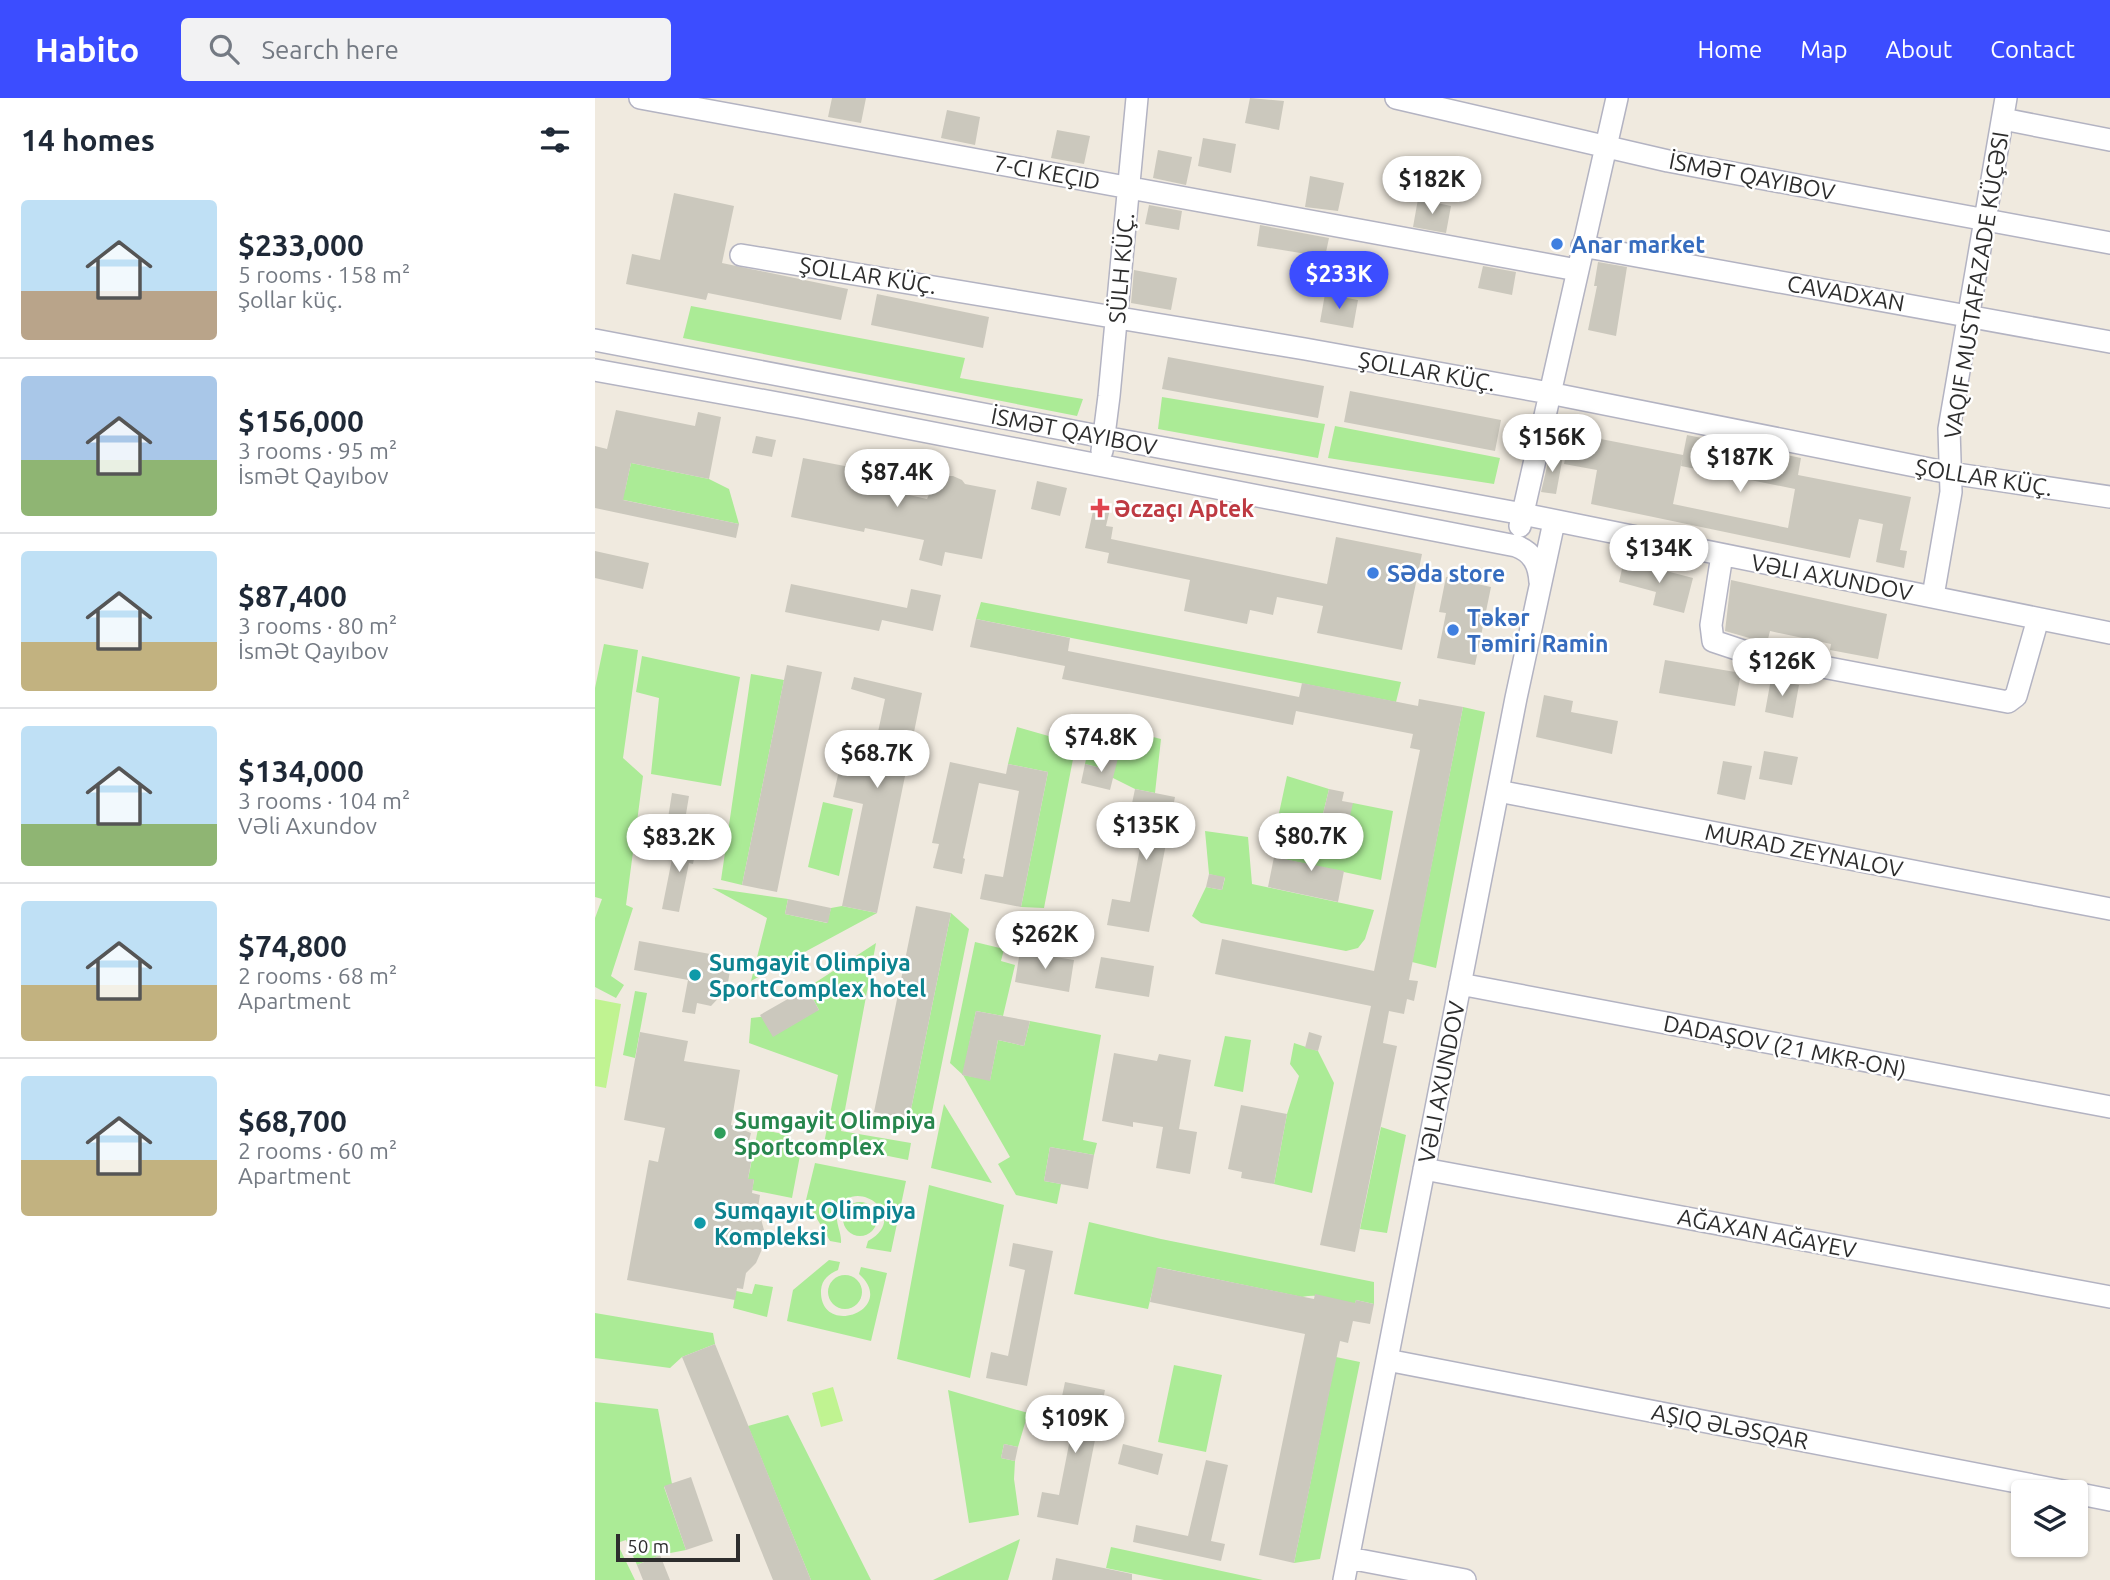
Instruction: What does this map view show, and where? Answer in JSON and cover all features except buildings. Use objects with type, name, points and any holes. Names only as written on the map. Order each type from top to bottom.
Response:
[{"type":"street","name":"7-CI KEÇID","points":[[640,98],[1577,270]]},
{"type":"street","name":"SÜLH KÜÇ.","points":[[1099,465],[1137,98]]},
{"type":"street","points":[[1396,98],[1668,161],[2110,243]]},
{"type":"street","points":[[1516,546],[1582,246],[1618,98]]},
{"type":"street","points":[[2004,108],[2110,140]]},
{"type":"street","name":"VAQIF MUSTAFAZADE KÜÇƏSI","points":[[1933,596],[1951,492],[1949,429],[1987,220],[2004,108]]},
{"type":"street","name":"CAVADXAN","points":[[1582,246],[1969,314],[2110,342]]},
{"type":"street","name":"ŞOLLAR KÜÇ.","points":[[741,255],[1116,316],[1549,393],[1950,473],[2110,497]]},
{"type":"street","points":[[600,341],[598,370],[1516,546],[1526,550],[1534,559],[1540,584]]},
{"type":"street","name":"VƏLI AXUNDOV","points":[[600,341],[1523,514],[2110,633]]},
{"type":"street","points":[[799,407],[805,379]]},
{"type":"street","points":[[1516,546],[1554,522]]},
{"type":"street","name":"VƏLI AXUNDOV","points":[[1344,1580],[1498,791],[1554,522]]},
{"type":"street","points":[[1722,555],[1711,625],[1713,642],[1749,653],[2008,702],[2016,696],[2038,619]]},
{"type":"street","name":"MURAD ZEYNALOV","points":[[1498,791],[2110,909]]},
{"type":"street","name":"DADAŞOV (21 MKR-ON)","points":[[1460,984],[2110,1107]]},
{"type":"street","name":"AĞAXAN AĞAYEV","points":[[1424,1169],[2110,1297]]},
{"type":"street","points":[[1387,1360],[2011,1481]]},
{"type":"street","points":[[2088,1496],[2110,1500]]},
{"type":"street","points":[[1349,1558],[1465,1580]]},
{"type":"green space","points":[[691,306],[965,358],[960,378],[1083,399],[1077,416],[683,338]]},
{"type":"green space","points":[[1162,397],[1325,424],[1318,458],[1158,429]]},
{"type":"green space","points":[[1335,426],[1500,458],[1494,484],[1328,458]]},
{"type":"green space","points":[[631,463],[709,479],[729,489],[739,524],[595,494],[595,484],[625,490]]},
{"type":"green space","points":[[981,602],[1401,682],[1396,702],[976,619]]},
{"type":"green space","points":[[604,644],[638,650],[623,758],[643,776],[626,905],[633,908],[611,976],[624,985],[616,998],[595,987],[595,918],[602,899],[595,897],[595,688]]},
{"type":"green space","points":[[642,656],[740,677],[721,786],[651,774],[659,698],[636,692]]},
{"type":"green space","points":[[751,674],[784,680],[742,885],[721,880]]},
{"type":"green space","points":[[1463,707],[1485,712],[1436,968],[1412,962]]},
{"type":"green space","points":[[1094,722],[1161,739],[1155,793],[1135,789],[1113,778],[1104,756],[1101,768],[1085,764]]},
{"type":"green space","points":[[1017,727],[1059,739],[1056,750],[1074,754],[1044,908],[1021,907],[1048,772],[1008,764]]},
{"type":"green space","points":[[1287,776],[1329,789],[1323,814],[1353,803],[1393,811],[1381,880],[1274,857],[1273,841]]},
{"type":"green space","points":[[823,802],[853,809],[839,876],[808,867]]},
{"type":"green space","points":[[1205,831],[1248,837],[1252,884],[1374,910],[1365,939],[1358,948],[1346,951],[1201,923],[1192,916],[1206,887],[1222,890],[1225,878],[1209,874]]},
{"type":"green space","points":[[712,888],[788,899],[785,914],[827,923],[831,908],[842,906],[877,913],[751,981],[767,918]]},
{"type":"green space","points":[[951,913],[969,929],[930,1122],[909,1119]]},
{"type":"green space","points":[[975,942],[1004,949],[1001,961],[1015,965],[1003,1016],[976,1011],[963,1075],[950,1063]]},
{"type":"green space","points":[[876,943],[841,1131],[911,1143],[908,1160],[824,1143],[838,1075],[749,1043],[751,1018],[819,1010],[807,988]]},
{"type":"green space","points":[[635,991],[647,993],[635,1058],[623,1055]]},
{"type":"green space","points":[[595,999],[621,1004],[606,1088],[595,1086]]},
{"type":"green space","points":[[1030,1021],[1101,1035],[1083,1140],[1097,1143],[1094,1155],[1050,1147],[1044,1181],[1061,1184],[1057,1204],[1016,1195],[998,1164],[1010,1157],[963,1075],[990,1080],[998,1040],[1024,1046]]},
{"type":"green space","points":[[1225,1036],[1251,1040],[1243,1092],[1214,1086]]},
{"type":"green space","points":[[1294,1043],[1318,1051],[1334,1083],[1312,1193],[1274,1184],[1287,1114],[1299,1076],[1290,1064]]},
{"type":"green space","points":[[944,1104],[992,1183],[931,1168]]},
{"type":"green space","points":[[1381,1127],[1406,1135],[1387,1233],[1360,1229]]},
{"type":"green space","points":[[758,1129],[788,1135],[801,1150],[792,1198],[752,1190],[754,1180],[748,1179]]},
{"type":"green space","points":[[815,1163],[906,1181],[891,1252],[866,1248],[868,1241],[880,1231],[884,1220],[882,1211],[875,1202],[866,1197],[855,1196],[845,1200],[837,1215],[841,1243],[830,1241],[806,1200]]},
{"type":"green space","points":[[929,1185],[1004,1205],[970,1378],[897,1359]]},
{"type":"green space","points":[[860,1202],[872,1207],[877,1219],[872,1231],[860,1236],[848,1231],[843,1219],[848,1207]]},
{"type":"green space","points":[[1089,1222],[1374,1282],[1374,1304],[1356,1300],[1354,1308],[1322,1297],[1302,1297],[1158,1267],[1148,1309],[1074,1294]]},
{"type":"green space","points":[[829,1260],[840,1262],[838,1270],[824,1280],[821,1290],[824,1305],[832,1313],[843,1316],[864,1308],[870,1299],[869,1287],[859,1274],[861,1267],[887,1273],[871,1341],[787,1321],[793,1290]]},
{"type":"green space","points":[[845,1275],[857,1280],[862,1292],[857,1304],[845,1309],[833,1304],[828,1292],[833,1280]]},
{"type":"green space","points":[[755,1284],[773,1287],[767,1317],[733,1308],[736,1291],[752,1294]]},
{"type":"green space","points":[[595,1313],[713,1333],[715,1344],[682,1357],[670,1368],[595,1358]]},
{"type":"green space","points":[[1336,1357],[1360,1362],[1320,1559],[1294,1563]]},
{"type":"green space","points":[[1174,1365],[1222,1375],[1206,1452],[1158,1442]]},
{"type":"green space","points":[[833,1387],[843,1421],[821,1427],[812,1393]]},
{"type":"green space","points":[[948,1390],[1028,1413],[1018,1447],[1004,1444],[1001,1458],[1015,1461],[1014,1479],[1019,1515],[969,1523]]},
{"type":"green space","points":[[595,1402],[658,1409],[672,1484],[664,1487],[686,1550],[660,1555],[637,1565],[626,1540],[617,1543],[635,1580],[595,1580]]},
{"type":"green space","points":[[788,1415],[871,1580],[811,1580],[748,1426]]},
{"type":"green space","points":[[1020,1539],[1008,1580],[933,1580]]},
{"type":"green space","points":[[1111,1547],[1263,1580],[1164,1580],[1106,1568]]},
{"type":"place","name":"Anar market","points":[[1557,244]]},
{"type":"place","name":"Əczaçı Aptek","points":[[1100,508]]},
{"type":"place","name":"Səda store","points":[[1373,573]]},
{"type":"place","name":"Tәkәr Tәmiri Ramin","points":[[1453,630]]},
{"type":"place","name":"Sumgayit Olimpiya SportComplex hotel","points":[[695,975]]},
{"type":"place","name":"Sumgayit Olimpiya Sportcomplex","points":[[720,1133]]},
{"type":"place","name":"Sumqayıt Olimpiya Kompleksi","points":[[700,1223]]}]
